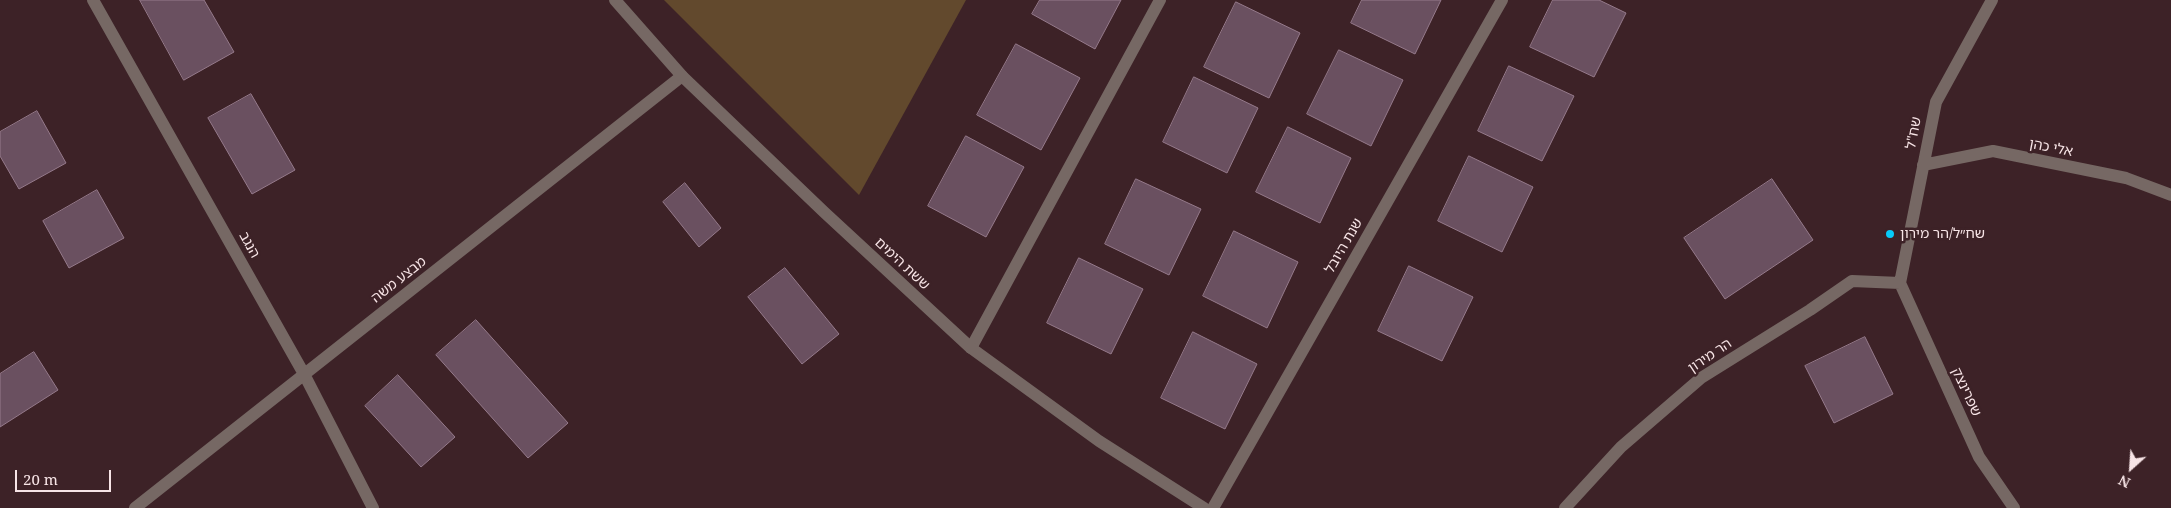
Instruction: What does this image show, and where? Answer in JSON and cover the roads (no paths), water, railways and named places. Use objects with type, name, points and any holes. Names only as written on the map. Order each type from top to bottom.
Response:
[{"type":"street","name":"הנגב","points":[[93,0],[304,374],[373,508]]},
{"type":"street","name":"ששת הימים","points":[[615,0],[682,76],[824,212],[971,348],[1099,441],[1204,508]]},
{"type":"street","points":[[971,348],[1160,0]]},
{"type":"street","name":"שנת היובל","points":[[1213,508],[1502,0]]},
{"type":"street","name":"שח\"ל","points":[[1900,284],[1936,102],[1992,0]]},
{"type":"street","name":"מבצע משה","points":[[135,508],[682,76]]},
{"type":"street","name":"אלי כהן","points":[[1923,165],[1993,152],[2126,178],[2171,195]]},
{"type":"street","name":"הר מירון","points":[[1565,508],[1621,447],[1701,378],[1810,310],[1852,281],[1900,284]]},
{"type":"street","name":"שפרינצק","points":[[1900,284],[1979,457],[2014,508]]},
{"type":"place","name":"שח״ל/הר מירון","points":[[1890,234]]}]
